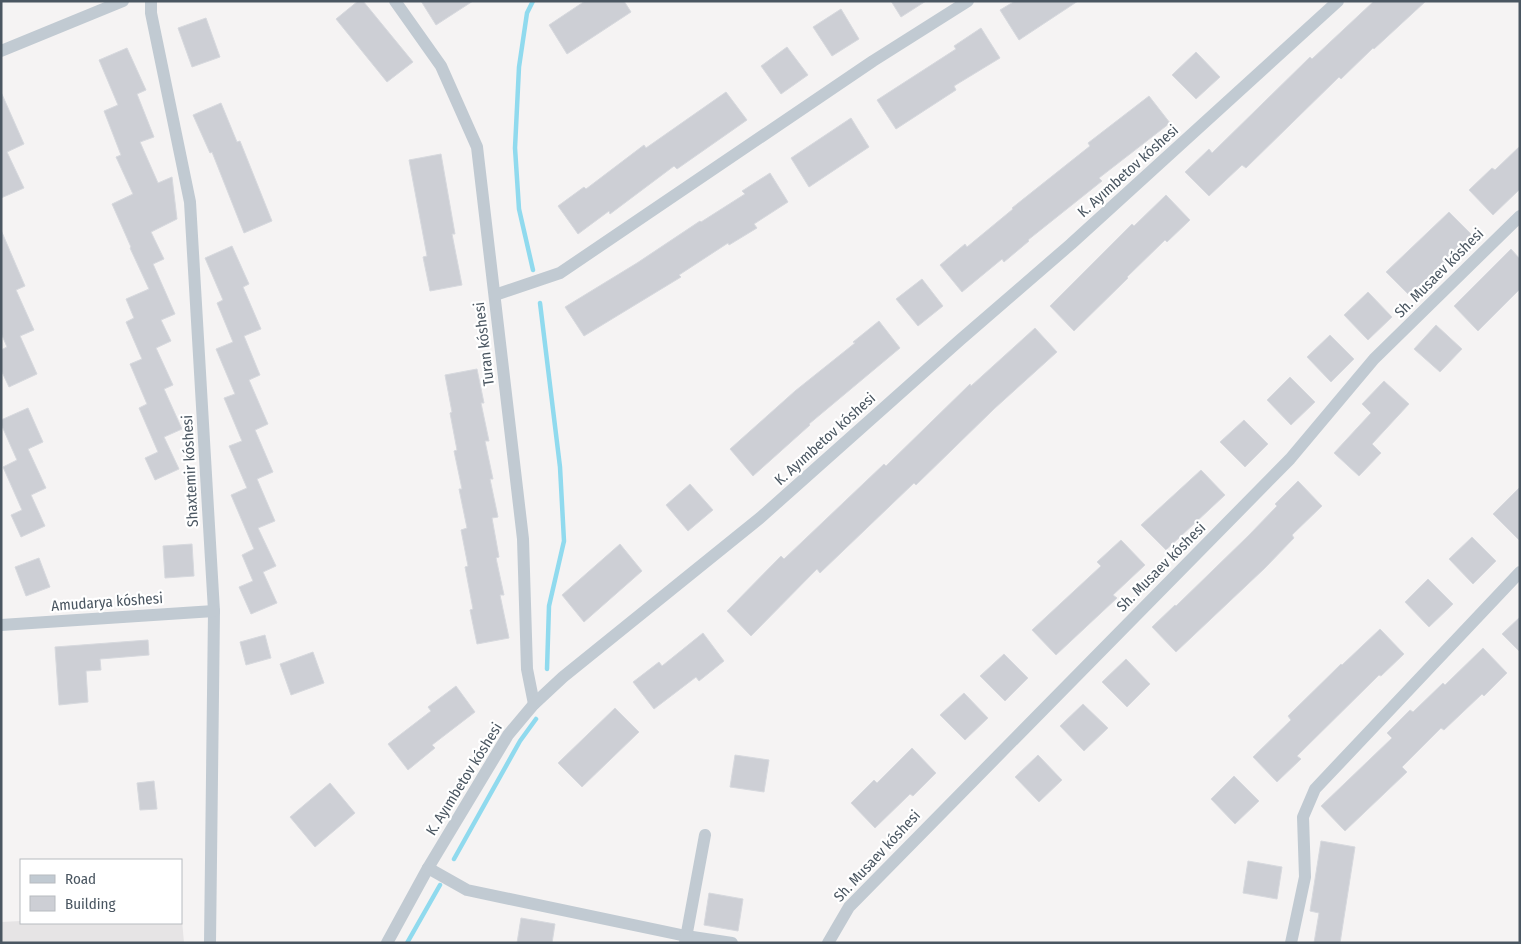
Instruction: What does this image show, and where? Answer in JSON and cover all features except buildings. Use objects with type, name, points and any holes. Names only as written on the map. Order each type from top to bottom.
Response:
[{"type":"street","points":[[1,52],[123,1]]},
{"type":"street","name":"Shaxtemir kóshesi","points":[[151,1],[190,202],[214,611],[210,943]]},
{"type":"street","name":"Turan kóshesi","points":[[395,1],[442,66],[477,147],[523,539],[527,669],[534,704]]},
{"type":"street","points":[[495,295],[560,273],[873,61],[968,1]]},
{"type":"street","name":"K. Ayımbetov kóshesi","points":[[387,943],[428,868],[508,735],[534,704],[563,677],[760,518],[1071,244],[1338,1]]},
{"type":"street","name":"Sh. Musaev kóshesi","points":[[828,943],[848,907],[1290,459],[1374,359],[1520,216]]},
{"type":"street","points":[[1291,943],[1305,877],[1303,817],[1315,789],[1520,572]]},
{"type":"street","name":"Amudarya kóshesi","points":[[1,625],[214,611]]},
{"type":"street","points":[[685,939],[705,835]]},
{"type":"street","points":[[428,868],[467,890],[685,939],[732,943]]},
{"type":"shaded area","points":[[182,920],[184,943],[1,943],[1,922],[20,921],[20,924],[182,924]]},
{"type":"waterway","points":[[533,1],[527,13],[519,67],[515,148],[519,209],[533,270]]},
{"type":"waterway","points":[[540,303],[560,467],[564,541],[549,606],[547,669]]},
{"type":"waterway","points":[[454,859],[520,741],[536,719]]},
{"type":"waterway","points":[[407,943],[440,885]]}]
